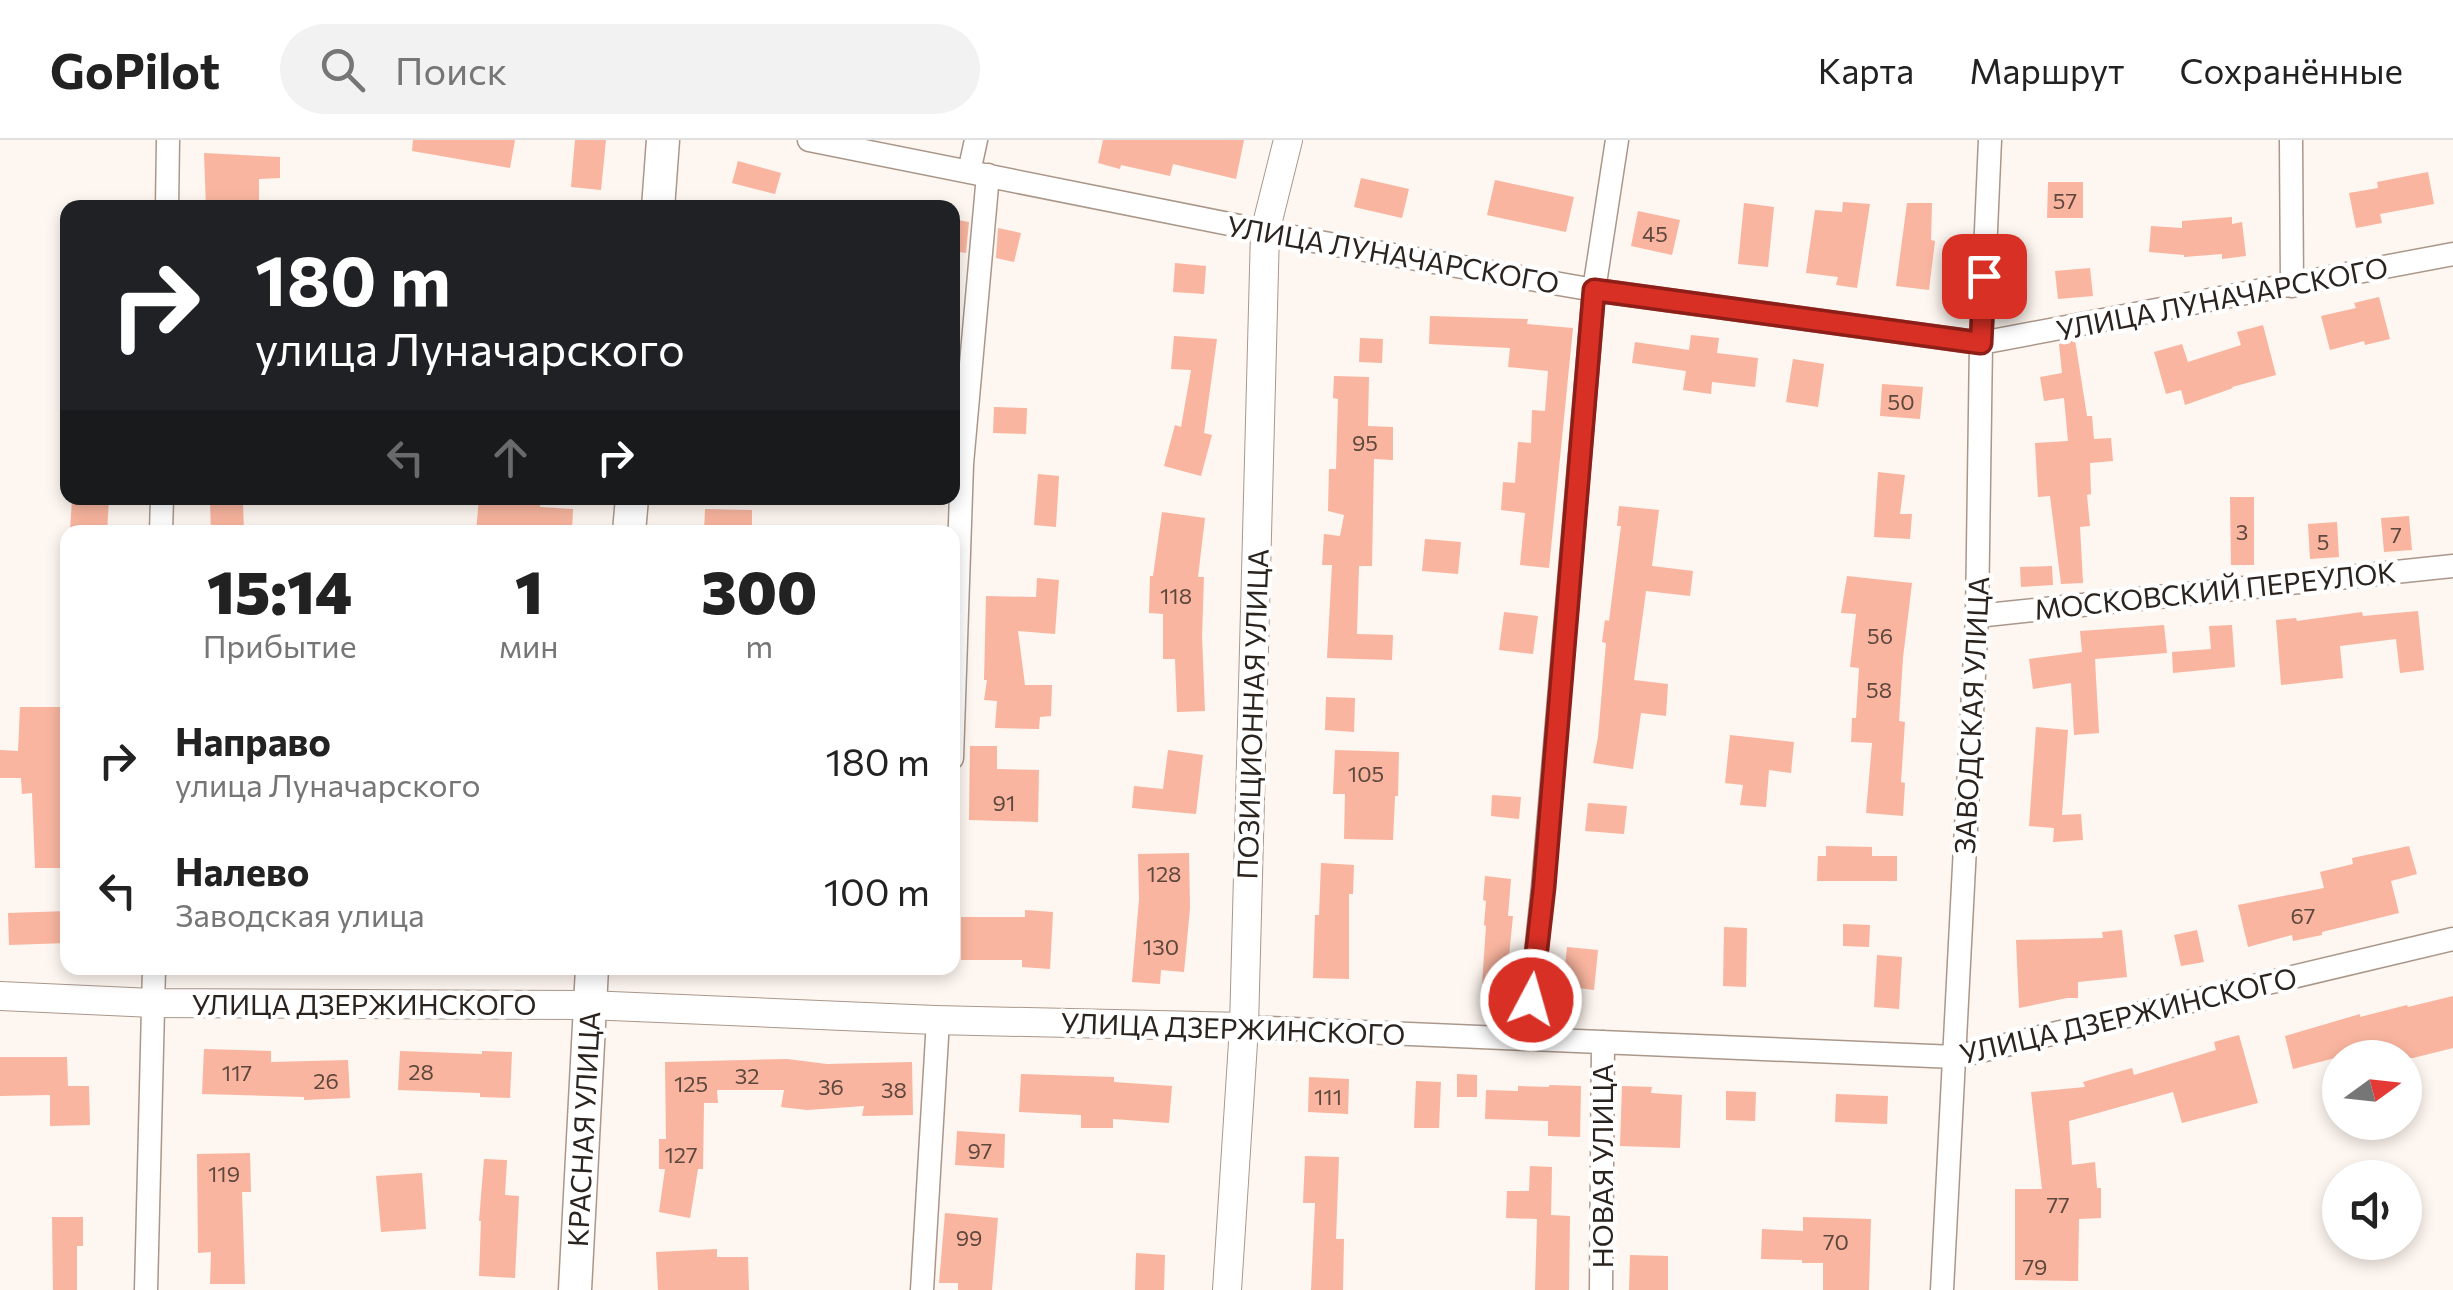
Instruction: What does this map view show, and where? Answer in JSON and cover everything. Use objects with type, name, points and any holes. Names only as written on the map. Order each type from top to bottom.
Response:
[{"type":"main road","points":[[659,200],[664,140]]},
{"type":"main road","name":"КРАСНАЯ УЛИЦА","points":[[576,1290],[591,975]]},
{"type":"street","points":[[166,200],[168,140]]},
{"type":"street","name":"УЛИЦА ЛУНАЧАРСКОГО","points":[[809,140],[1265,232],[1594,290],[1981,343],[2453,254]]},
{"type":"street","points":[[960,525],[979,173],[976,140]]},
{"type":"street","name":"ПОЗИЦИОННАЯ УЛИЦА","points":[[1227,1290],[1244,1027],[1265,232],[1288,140]]},
{"type":"street","points":[[1527,1038],[1544,887],[1594,290],[1618,140]]},
{"type":"street","name":"ЗАВОДСКАЯ УЛИЦА","points":[[1942,1290],[1978,616],[1981,343],[1990,140]]},
{"type":"street","points":[[2291,140],[2292,286]]},
{"type":"street","name":"МОСКОВСКИЙ ПЕРЕУЛОК","points":[[1978,616],[2453,566]]},
{"type":"street","name":"УЛИЦА ДЗЕРЖИНСКОГО","points":[[0,996],[153,1002],[588,1006],[1244,1027],[1954,1057],[2453,939]]},
{"type":"street","points":[[146,1290],[154,975]]},
{"type":"street","points":[[922,1290],[938,1020]]},
{"type":"street","name":"НОВАЯ УЛИЦА","points":[[1601,1290],[1603,1042]]},
{"type":"building","points":[[413,140],[515,140],[510,168],[412,151]]},
{"type":"building","points":[[575,140],[606,140],[601,190],[571,187]]},
{"type":"building","points":[[1103,140],[1244,140],[1236,179],[1173,164],[1170,176],[1098,163]]},
{"type":"building","points":[[204,153],[280,157],[280,178],[259,179],[259,200],[206,200]]},
{"type":"building","points":[[738,161],[781,173],[775,194],[732,183]]},
{"type":"building","points":[[2428,172],[2434,204],[2380,214],[2382,223],[2356,228],[2349,193],[2378,188],[2377,182]]},
{"type":"building","points":[[1361,178],[1409,189],[1402,218],[1354,207]]},
{"type":"building","points":[[1495,180],[1574,197],[1566,232],[1487,215]]},
{"type":"building","points":[[2048,182],[2083,182],[2083,218],[2047,218]]},
{"type":"building","points":[[1843,202],[1870,204],[1857,288],[1836,285],[1838,277],[1806,273],[1815,210],[1842,212]]},
{"type":"building","points":[[1744,203],[1774,207],[1768,267],[1738,264]]},
{"type":"building","points":[[1907,203],[1932,203],[1931,240],[1935,241],[1929,290],[1896,286]]},
{"type":"building","points":[[1638,211],[1680,220],[1672,255],[1631,246]]},
{"type":"building","points":[[2232,217],[2232,224],[2242,222],[2246,256],[2222,259],[2222,254],[2184,257],[2149,252],[2151,226],[2182,228],[2182,221]]},
{"type":"building","points":[[960,220],[969,222],[966,253],[960,252]]},
{"type":"building","points":[[998,228],[1021,233],[1014,262],[996,258]]},
{"type":"building","points":[[1175,263],[1206,266],[1204,294],[1173,292]]},
{"type":"building","points":[[2090,268],[2093,296],[2058,299],[2055,271]]},
{"type":"building","points":[[2379,297],[2390,339],[2330,350],[2321,316],[2356,308],[2354,303]]},
{"type":"building","points":[[1430,316],[1528,319],[1527,324],[1573,328],[1549,568],[1520,565],[1525,513],[1501,510],[1503,482],[1515,483],[1518,442],[1531,443],[1532,410],[1545,411],[1548,371],[1508,367],[1510,348],[1429,344]]},
{"type":"building","points":[[2263,325],[2276,375],[2185,405],[2181,390],[2166,394],[2154,352],[2182,344],[2188,362],[2241,345],[2237,332]]},
{"type":"building","points":[[1691,335],[1719,338],[1717,353],[1758,358],[1755,387],[1712,382],[1711,394],[1683,390],[1686,371],[1632,363],[1635,342],[1689,350]]},
{"type":"building","points":[[1174,336],[1217,339],[1204,433],[1212,435],[1201,476],[1164,466],[1175,425],[1181,427],[1191,370],[1171,369]]},
{"type":"building","points":[[1360,338],[1383,339],[1382,363],[1359,362]]},
{"type":"building","points":[[2075,340],[2094,439],[2111,438],[2113,461],[2090,463],[2090,526],[2080,527],[2083,583],[2061,584],[2050,496],[2038,497],[2035,443],[2068,441],[2064,398],[2044,401],[2040,377],[2062,373],[2059,344]]},
{"type":"building","points":[[1793,359],[1824,364],[1818,407],[1786,402]]},
{"type":"building","points":[[1334,376],[1369,377],[1368,426],[1393,427],[1393,460],[1374,459],[1372,566],[1359,566],[1357,634],[1393,635],[1392,660],[1327,658],[1332,565],[1322,565],[1324,534],[1340,536],[1344,515],[1328,511],[1329,469],[1336,469],[1338,399],[1333,398]]},
{"type":"building","points":[[1882,384],[1923,387],[1920,419],[1880,416]]},
{"type":"building","points":[[994,407],[1027,408],[1026,434],[993,433]]},
{"type":"building","points":[[1878,472],[1905,475],[1900,514],[1912,514],[1910,539],[1874,537]]},
{"type":"building","points":[[1038,474],[1059,476],[1056,527],[1034,525]]},
{"type":"building","points":[[2230,497],[2254,497],[2254,565],[2231,565]]},
{"type":"building","points":[[72,505],[109,505],[107,525],[70,525]]},
{"type":"building","points":[[210,505],[243,505],[244,525],[211,525]]},
{"type":"building","points":[[478,505],[573,509],[572,525],[477,525]]},
{"type":"building","points":[[1619,506],[1659,510],[1652,566],[1693,571],[1690,596],[1646,591],[1634,680],[1668,684],[1666,716],[1641,713],[1633,769],[1593,763],[1606,643],[1602,642],[1605,620],[1609,621],[1621,526],[1617,526]]},
{"type":"building","points":[[705,509],[752,510],[752,525],[704,525]]},
{"type":"building","points":[[1162,512],[1205,518],[1198,577],[1204,577],[1205,711],[1177,712],[1175,659],[1163,659],[1163,614],[1149,613],[1150,576]]},
{"type":"building","points":[[2409,516],[2412,550],[2384,552],[2381,518]]},
{"type":"building","points":[[2337,522],[2339,557],[2310,559],[2308,524]]},
{"type":"building","points":[[1425,539],[1461,542],[1458,574],[1422,571]]},
{"type":"building","points":[[2052,566],[2053,585],[2021,587],[2020,567]]},
{"type":"building","points":[[1847,576],[1912,583],[1899,721],[1905,722],[1903,816],[1866,813],[1872,743],[1851,742],[1859,668],[1850,667],[1856,614],[1841,613]]},
{"type":"building","points":[[1037,578],[1059,580],[1055,634],[1018,631],[1025,685],[1052,685],[1051,716],[1040,717],[1039,729],[995,728],[997,701],[984,700],[986,596],[1036,597]]},
{"type":"building","points":[[2418,611],[2424,670],[2400,673],[2396,639],[2340,646],[2343,678],[2281,685],[2276,620]]},
{"type":"building","points":[[1504,612],[1538,616],[1533,654],[1499,650]]},
{"type":"building","points":[[2164,625],[2167,653],[2095,659],[2099,733],[2074,735],[2071,683],[2033,689],[2029,659],[2082,652],[2080,631]]},
{"type":"building","points":[[2232,625],[2235,667],[2173,673],[2172,652],[2211,649],[2209,626]]},
{"type":"building","points":[[1326,697],[1355,698],[1354,732],[1325,730]]},
{"type":"building","points":[[20,707],[60,707],[60,868],[35,868],[32,793],[22,794],[21,778],[0,778],[0,750],[18,751]]},
{"type":"building","points":[[2036,727],[2068,730],[2062,815],[2081,814],[2083,840],[2053,842],[2054,828],[2029,826]]},
{"type":"building","points":[[1730,735],[1794,742],[1791,773],[1769,770],[1766,807],[1740,805],[1743,785],[1725,783]]},
{"type":"building","points":[[970,746],[997,746],[997,769],[1039,770],[1038,822],[969,820]]},
{"type":"building","points":[[1168,750],[1203,755],[1196,814],[1132,808],[1134,786],[1163,789]]},
{"type":"building","points":[[1335,750],[1399,752],[1393,840],[1344,839],[1345,794],[1333,794]]},
{"type":"building","points":[[1492,795],[1521,797],[1519,819],[1491,816]]},
{"type":"building","points":[[1588,803],[1627,806],[1624,834],[1585,831]]},
{"type":"building","points":[[1826,846],[1872,847],[1872,856],[1897,856],[1897,881],[1817,881],[1818,856],[1826,856]]},
{"type":"building","points":[[2409,846],[2417,874],[2391,881],[2399,913],[2322,935],[2293,941],[2292,935],[2248,947],[2238,905],[2324,888],[2320,872],[2353,864],[2352,858]]},
{"type":"building","points":[[1189,853],[1190,908],[1184,972],[1161,970],[1160,984],[1132,982],[1139,899],[1138,854]]},
{"type":"building","points":[[1321,863],[1354,865],[1353,894],[1349,894],[1349,979],[1313,978]]},
{"type":"building","points":[[1485,876],[1511,879],[1508,916],[1513,916],[1506,986],[1482,984]]},
{"type":"building","points":[[1025,910],[1053,912],[1050,969],[1022,967],[1022,960],[961,960],[961,917],[1025,917]]},
{"type":"building","points":[[60,911],[60,943],[9,945],[8,913]]},
{"type":"building","points":[[1843,924],[1870,925],[1869,947],[1843,946]]},
{"type":"building","points":[[1724,927],[1747,928],[1746,987],[1723,986]]},
{"type":"building","points":[[2122,930],[2127,977],[2078,982],[2078,998],[2019,1008],[2016,940],[2103,938],[2102,932]]},
{"type":"building","points":[[2197,930],[2204,962],[2181,966],[2174,935]]},
{"type":"building","points":[[1567,947],[1598,950],[1594,990],[1563,986]]},
{"type":"building","points":[[1877,955],[1902,957],[1899,1009],[1874,1007]]},
{"type":"building","points":[[2453,996],[2453,1048],[2422,1056],[2422,1040],[2322,1040],[2322,1061],[2293,1069],[2285,1036],[2360,1014]]},
{"type":"building","points":[[2239,1035],[2258,1103],[2182,1123],[2173,1092],[2069,1121],[2072,1165],[2095,1162],[2097,1188],[2101,1188],[2101,1218],[2079,1219],[2078,1281],[2015,1280],[2015,1189],[2042,1189],[2031,1092],[2085,1087],[2083,1082],[2132,1068],[2134,1075],[2216,1050],[2214,1042]]},
{"type":"building","points":[[204,1049],[271,1051],[271,1062],[348,1060],[350,1098],[304,1100],[202,1094]]},
{"type":"building","points":[[400,1051],[512,1052],[510,1098],[398,1090]]},
{"type":"building","points":[[0,1057],[67,1057],[68,1086],[89,1086],[90,1125],[50,1126],[50,1095],[0,1096]]},
{"type":"building","points":[[787,1059],[827,1064],[912,1062],[913,1115],[862,1116],[864,1106],[807,1110],[781,1107],[784,1090],[717,1090],[718,1103],[704,1103],[703,1169],[698,1169],[690,1218],[659,1212],[665,1169],[659,1169],[659,1139],[666,1139],[665,1062]]},
{"type":"building","points":[[1021,1074],[1114,1077],[1114,1082],[1172,1086],[1169,1123],[1113,1119],[1113,1128],[1081,1128],[1081,1115],[1019,1112]]},
{"type":"building","points":[[1457,1074],[1477,1075],[1477,1097],[1457,1097]]},
{"type":"building","points":[[1309,1077],[1349,1079],[1348,1114],[1308,1112]]},
{"type":"building","points":[[1416,1081],[1441,1082],[1439,1128],[1414,1128]]},
{"type":"building","points":[[1518,1086],[1581,1086],[1580,1137],[1548,1136],[1548,1121],[1485,1119],[1486,1090],[1518,1091]]},
{"type":"building","points":[[1622,1086],[1652,1087],[1651,1093],[1682,1095],[1680,1148],[1620,1146]]},
{"type":"building","points":[[1726,1091],[1756,1092],[1755,1121],[1726,1120]]},
{"type":"building","points":[[1836,1094],[1888,1096],[1887,1124],[1835,1122]]},
{"type":"building","points":[[957,1131],[1005,1134],[1004,1168],[955,1165]]},
{"type":"building","points":[[250,1153],[251,1192],[242,1192],[245,1284],[210,1284],[211,1252],[198,1253],[197,1154]]},
{"type":"building","points":[[1305,1156],[1339,1157],[1336,1239],[1344,1239],[1343,1290],[1311,1290],[1315,1203],[1303,1203]]},
{"type":"building","points":[[484,1159],[507,1160],[505,1195],[519,1196],[515,1278],[479,1276]]},
{"type":"building","points":[[1530,1166],[1552,1167],[1551,1215],[1570,1216],[1569,1290],[1535,1290],[1537,1219],[1506,1218],[1507,1191],[1529,1191]]},
{"type":"building","points":[[422,1173],[426,1229],[381,1232],[376,1176]]},
{"type":"building","points":[[945,1213],[998,1218],[992,1290],[958,1290],[958,1283],[939,1283]]},
{"type":"building","points":[[52,1217],[83,1217],[83,1246],[77,1246],[77,1290],[53,1290]]},
{"type":"building","points":[[1803,1217],[1871,1219],[1869,1290],[1823,1290],[1823,1263],[1761,1259],[1762,1229],[1803,1231]]},
{"type":"building","points":[[717,1249],[717,1257],[748,1257],[749,1290],[658,1290],[656,1252]]},
{"type":"building","points":[[1136,1253],[1165,1255],[1164,1290],[1135,1290]]},
{"type":"building","points":[[1630,1255],[1668,1256],[1668,1290],[1629,1290]]},
{"type":"route","points":[[1531,1000],[1594,290],[1981,343],[1984,276]]}]
